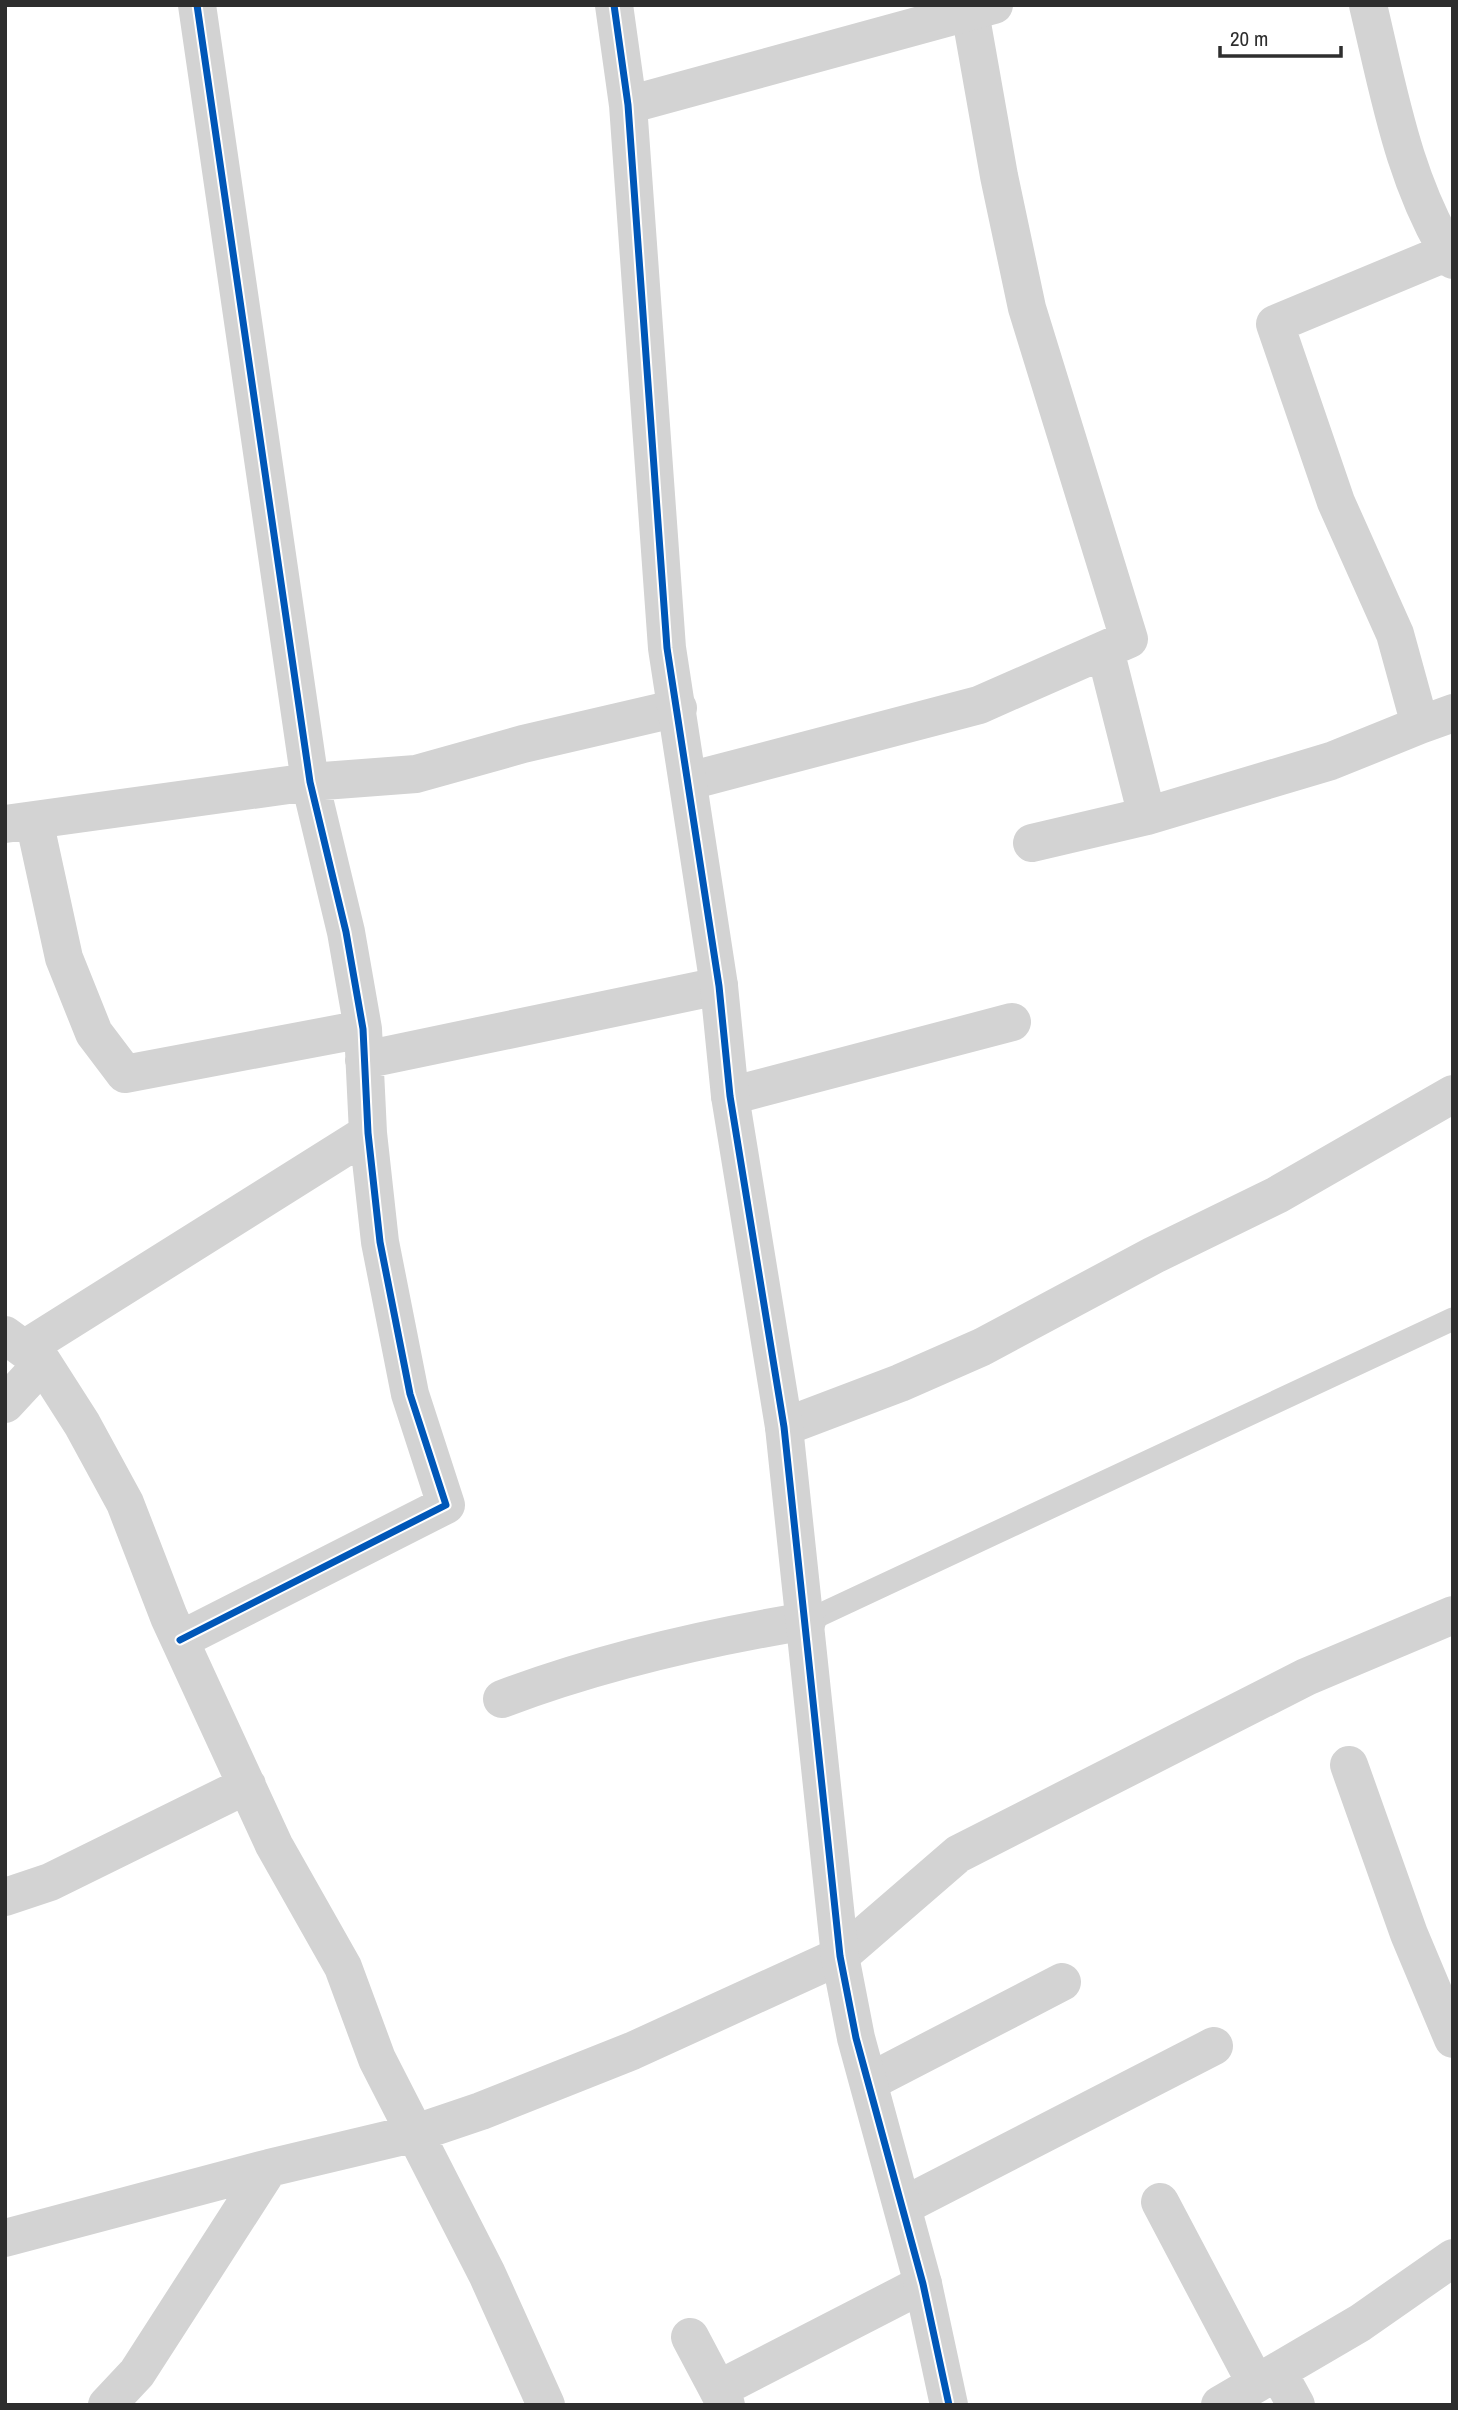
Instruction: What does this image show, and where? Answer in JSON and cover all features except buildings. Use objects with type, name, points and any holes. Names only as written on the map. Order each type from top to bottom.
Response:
[{"type":"street","points":[[180,1640],[446,1505],[411,1394],[380,1242],[368,1133],[364,1044],[346,932],[310,782],[197,5]]},
{"type":"street","points":[[614,5],[628,105],[667,648],[719,986],[730,1096],[784,1427],[841,1956],[856,2038],[923,2284],[948,2405]]},
{"type":"street","points":[[1032,843],[1147,816],[1331,761],[1436,719],[1336,502],[1275,324],[1450,256],[1428,220],[1399,134],[1368,5]]},
{"type":"street","points":[[628,105],[982,8],[999,176],[1027,309],[1129,639],[979,705],[689,781]]},
{"type":"street","points":[[1105,650],[1147,816]]},
{"type":"street","points":[[678,708],[523,744],[416,774],[310,782],[14,815],[64,958],[94,1033],[125,1074],[364,1044],[719,986]]},
{"type":"street","points":[[730,1096],[1012,1022]]},
{"type":"street","points":[[784,1427],[900,1383],[982,1348],[1154,1255],[1277,1195],[1453,1094]]},
{"type":"street","points":[[5,1404],[24,1349],[368,1133]]},
{"type":"street","points":[[24,1349],[82,1424],[125,1503],[180,1640],[274,1845],[343,1967],[377,2059],[487,2274],[546,2405]]},
{"type":"street","points":[[5,2238],[269,2168],[416,2133],[481,2111],[632,2051],[841,1956],[958,1854],[1306,1677],[1453,1615]]},
{"type":"street","points":[[502,1699],[550,1681],[720,1636],[807,1621]]},
{"type":"street","points":[[1349,1765],[1409,1934],[1446,1999],[1453,2039]]},
{"type":"street","points":[[5,1897],[50,1882],[247,1785]]},
{"type":"street","points":[[869,2082],[1062,1982]]},
{"type":"street","points":[[903,2206],[1214,2046]]},
{"type":"street","points":[[107,2405],[136,2373],[269,2168]]},
{"type":"street","points":[[1160,2202],[1277,2387]]},
{"type":"street","points":[[1220,2405],[1277,2387],[1360,2323],[1453,2258]]},
{"type":"street","points":[[690,2337],[722,2397],[923,2284]]},
{"type":"lane","points":[[807,1621],[1453,1319]]},
{"type":"cycle path","points":[[180,1640],[446,1505],[410,1394],[380,1242],[368,1133],[363,1029],[346,932],[310,782],[197,5]]},
{"type":"cycle path","points":[[614,5],[628,105],[667,648],[719,986],[730,1096],[784,1427],[840,1956],[856,2038],[923,2284],[949,2405]]}]
